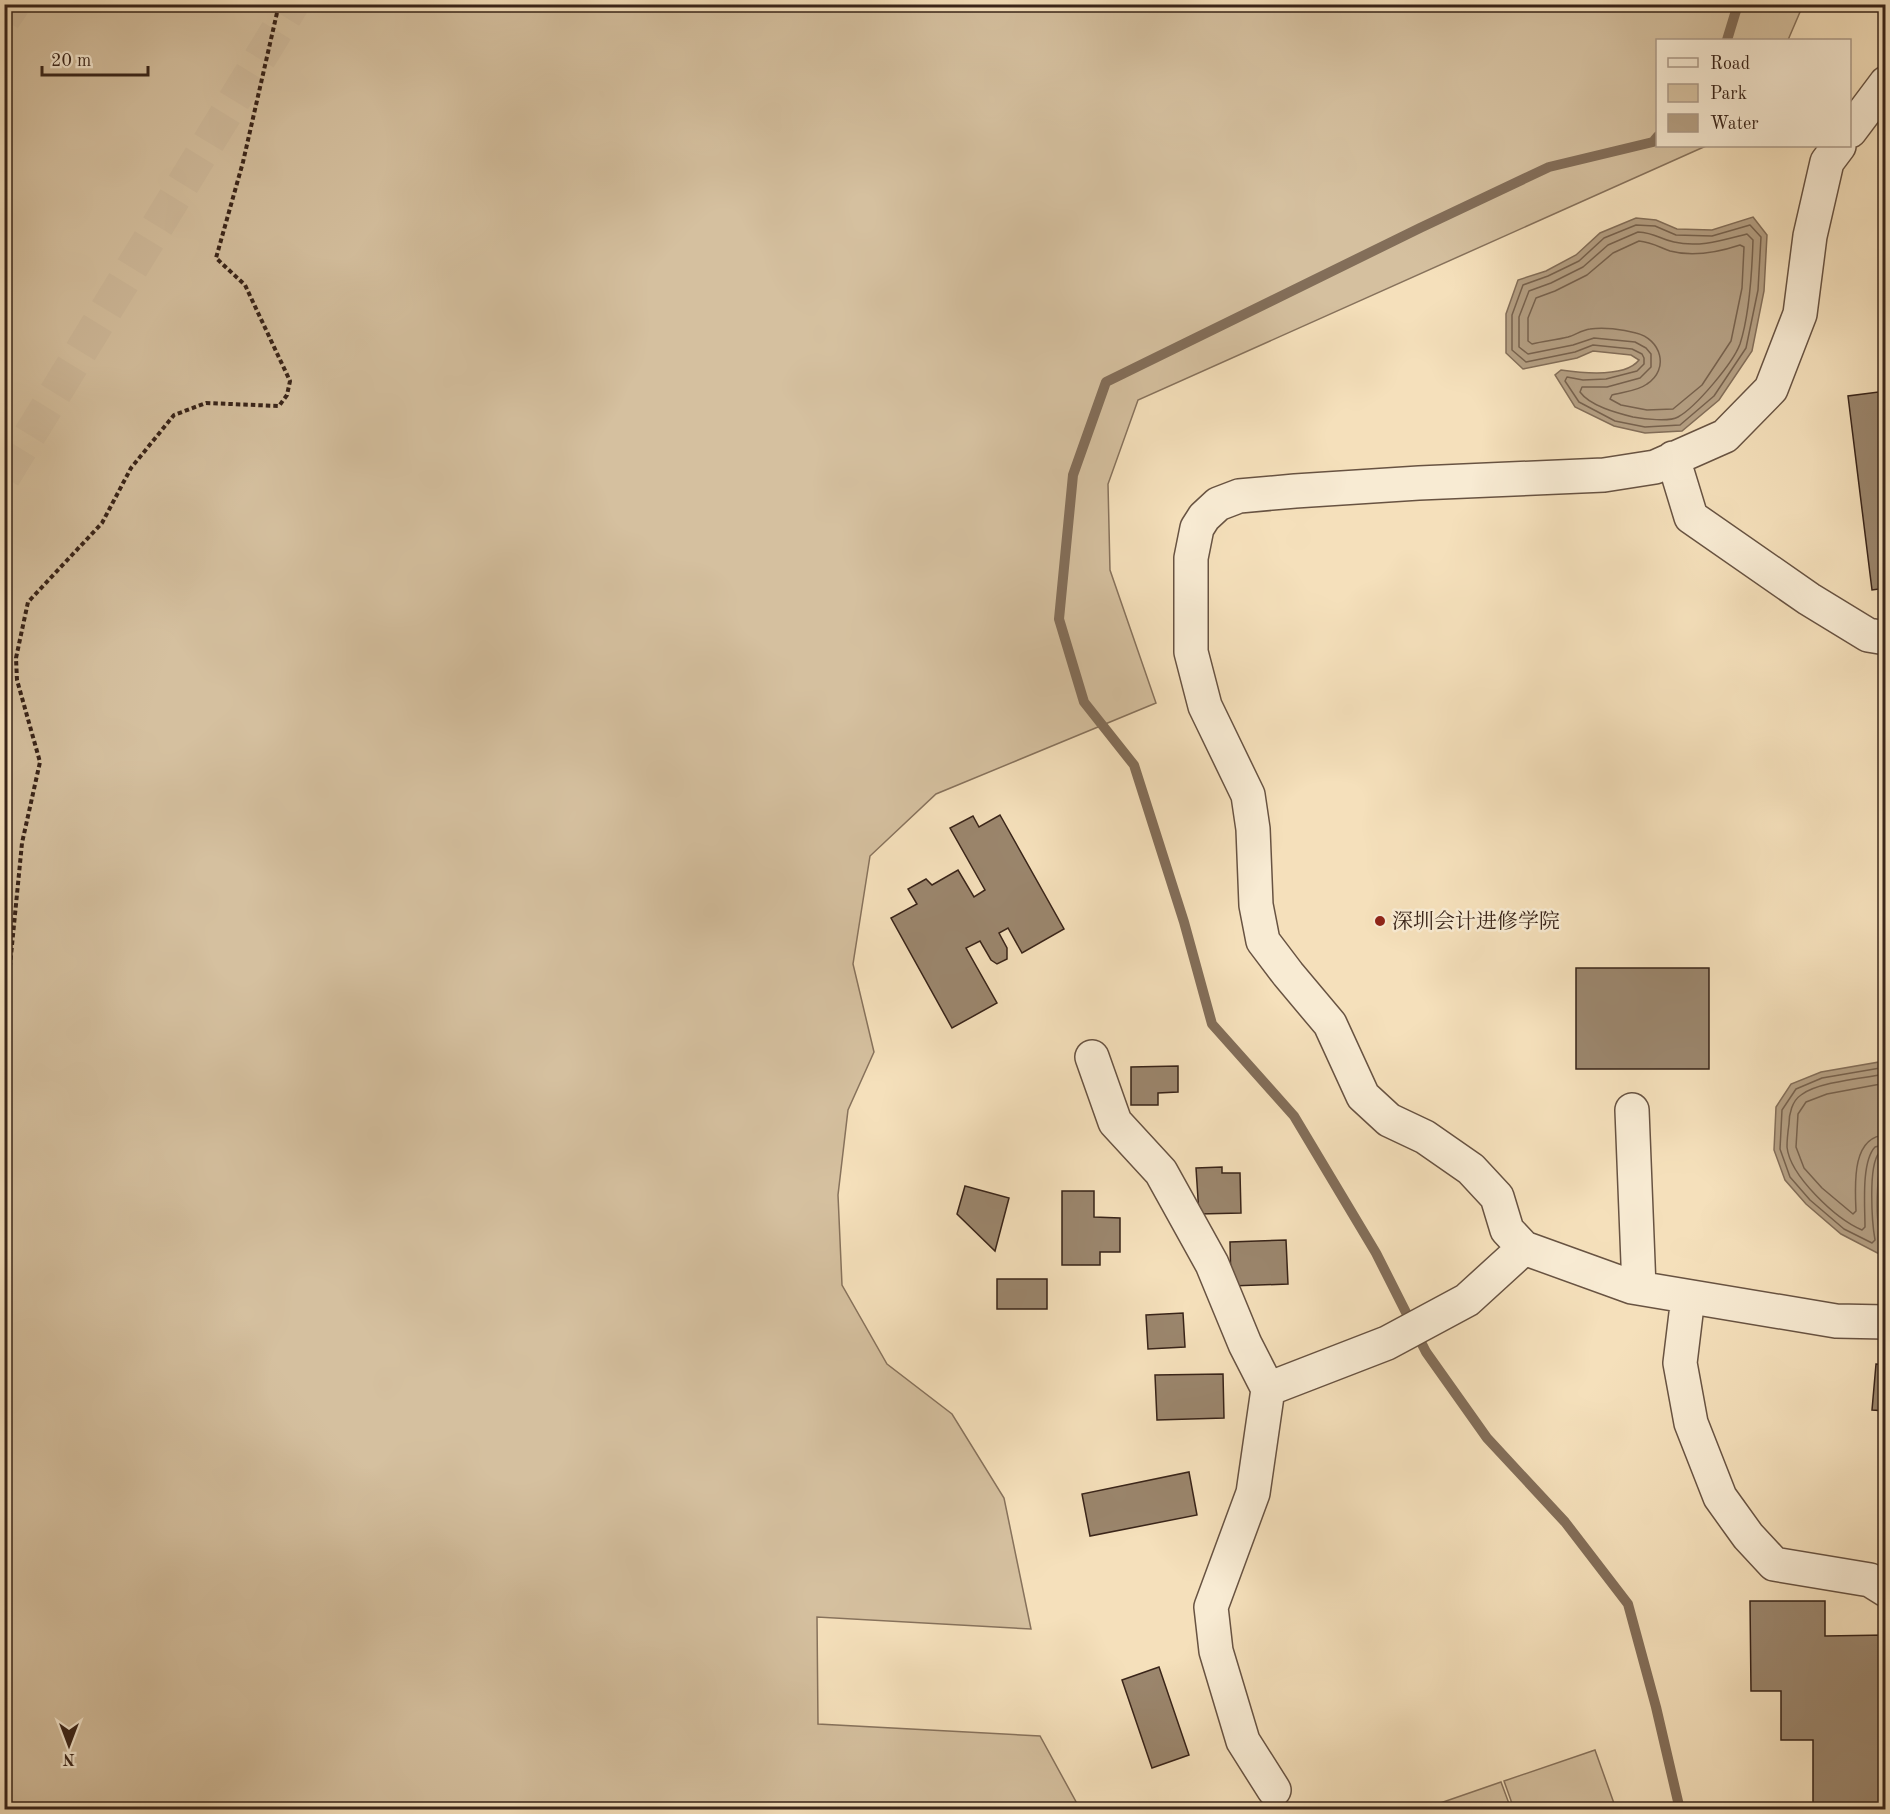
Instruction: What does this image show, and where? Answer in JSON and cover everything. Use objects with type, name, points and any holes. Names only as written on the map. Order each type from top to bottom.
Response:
[{"type":"lane","points":[[1851,130],[1886,82]]},
{"type":"lane","points":[[1838,147],[1827,162],[1810,236],[1800,314],[1771,389],[1725,436],[1655,466],[1604,475],[1419,483],[1239,496],[1218,504],[1204,517],[1197,528],[1191,558],[1191,652],[1205,706],[1248,795],[1254,829],[1256,905],[1263,941],[1330,1024],[1363,1096],[1389,1120],[1425,1137],[1471,1169],[1497,1197],[1507,1230],[1524,1248],[1639,1288],[1836,1322],[1886,1322]]},
{"type":"lane","points":[[1673,458],[1691,517],[1809,599],[1868,635],[1886,638]]},
{"type":"lane","points":[[1092,1057],[1115,1122],[1161,1172],[1212,1264],[1245,1344],[1268,1389],[1253,1493],[1211,1607],[1216,1651],[1242,1741],[1274,1790]]},
{"type":"lane","points":[[1632,1110],[1639,1288]]},
{"type":"lane","points":[[1268,1389],[1392,1340],[1467,1300],[1524,1248]]},
{"type":"lane","points":[[1688,1297],[1680,1364],[1691,1423],[1720,1497],[1748,1536],[1773,1564],[1870,1580],[1886,1590]]},
{"type":"path","points":[[4,1027],[22,843],[40,762],[17,680],[16,658],[28,602],[102,523],[131,468],[174,415],[206,403],[279,406],[287,395],[290,381],[245,285],[216,258],[243,162],[279,4]]},
{"type":"green space","points":[[5,4],[1803,5],[1788,39],[1656,39],[1656,147],[1704,147],[1138,400],[1108,484],[1110,570],[1156,703],[936,794],[870,856],[853,964],[874,1052],[848,1110],[838,1195],[842,1285],[887,1364],[952,1414],[1004,1498],[1031,1629],[817,1617],[818,1724],[1040,1736],[1080,1809],[5,1809]]},
{"type":"green space","points":[[1595,1750],[1616,1809],[1514,1809],[1504,1781]]},
{"type":"green space","points":[[1501,1782],[1511,1809],[1423,1809]]},
{"type":"water","points":[[1753,217],[1767,235],[1764,291],[1752,351],[1719,400],[1682,431],[1645,433],[1614,426],[1575,407],[1555,375],[1561,370],[1603,373],[1624,370],[1639,360],[1631,355],[1593,351],[1577,358],[1523,369],[1506,353],[1506,314],[1518,280],[1546,271],[1576,255],[1600,233],[1636,218],[1656,220],[1677,229],[1712,230]]},
{"type":"water","points":[[1885,1061],[1885,1154],[1878,1179],[1877,1212],[1885,1257],[1841,1234],[1806,1204],[1785,1180],[1774,1150],[1776,1107],[1791,1084],[1821,1072]]},
{"type":"building","points":[[1886,391],[1886,588],[1872,590],[1848,396]]},
{"type":"building","points":[[1000,815],[1064,929],[1022,953],[1008,928],[999,933],[1007,948],[1007,959],[997,964],[991,960],[980,941],[966,948],[997,1003],[952,1028],[891,918],[917,904],[908,889],[926,879],[932,885],[958,870],[974,897],[985,890],[950,828],[973,816],[979,827]]},
{"type":"building","points":[[1576,968],[1709,968],[1709,1069],[1576,1069]]},
{"type":"building","points":[[1178,1066],[1178,1092],[1158,1093],[1158,1105],[1131,1105],[1131,1067]]},
{"type":"building","points":[[1222,1167],[1222,1173],[1240,1173],[1241,1213],[1199,1214],[1196,1168]]},
{"type":"building","points":[[965,1186],[1009,1198],[995,1251],[957,1214]]},
{"type":"building","points":[[1062,1191],[1094,1191],[1094,1217],[1120,1218],[1120,1252],[1100,1252],[1100,1265],[1062,1265]]},
{"type":"building","points":[[1286,1240],[1288,1284],[1231,1286],[1230,1242]]},
{"type":"building","points":[[997,1279],[1047,1279],[1047,1309],[997,1309]]},
{"type":"building","points":[[1183,1313],[1185,1347],[1148,1349],[1146,1315]]},
{"type":"building","points":[[1876,1364],[1886,1365],[1886,1411],[1872,1410]]},
{"type":"building","points":[[1223,1374],[1224,1418],[1157,1420],[1155,1375]]},
{"type":"building","points":[[1189,1472],[1197,1515],[1090,1536],[1082,1494]]},
{"type":"building","points":[[1750,1601],[1825,1601],[1825,1636],[1886,1635],[1886,1810],[1783,1810],[1783,1803],[1813,1803],[1813,1740],[1781,1740],[1781,1691],[1751,1691]]},
{"type":"building","points":[[1159,1667],[1189,1755],[1152,1768],[1122,1680]]},
{"type":"waterway","points":[[1727,39],[1738,4]]},
{"type":"waterway","points":[[1656,138],[1653,142],[1549,167],[1106,382],[1073,475],[1059,619],[1084,702],[1134,765],[1184,922],[1212,1024],[1294,1116],[1376,1253],[1426,1352],[1487,1438],[1565,1522],[1628,1604],[1656,1707],[1680,1810]]},
{"type":"tunnel","points":[[4,19],[14,4]]},
{"type":"tunnel","points":[[4,477],[293,4]]},
{"type":"place","name":"深圳会计进修学院","points":[[1380,921]]}]
